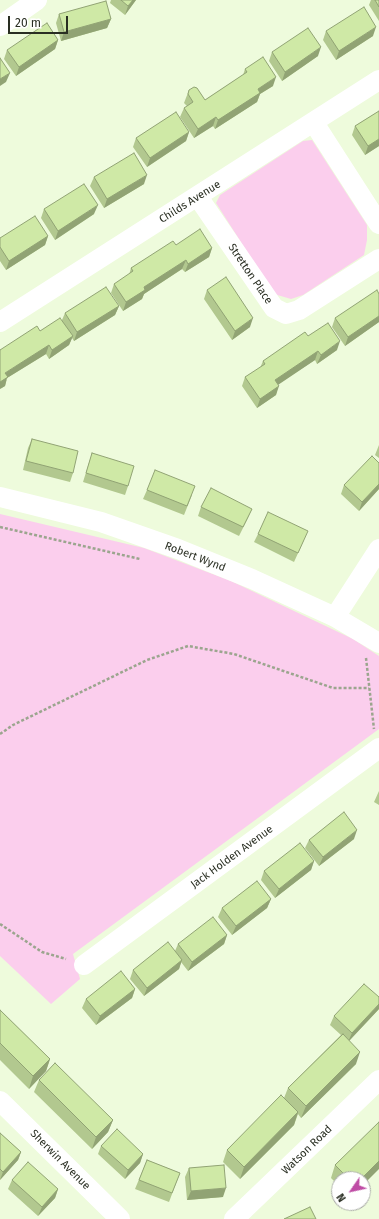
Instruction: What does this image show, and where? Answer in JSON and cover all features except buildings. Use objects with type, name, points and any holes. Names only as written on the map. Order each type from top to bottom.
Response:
[{"type":"street","points":[[0,26],[37,0]]},
{"type":"street","name":"Childs Avenue","points":[[0,322],[314,123],[379,80]]},
{"type":"street","points":[[314,123],[379,224]]},
{"type":"street","name":"Stretton Place","points":[[198,197],[274,308],[286,314],[299,310],[379,259]]},
{"type":"street","name":"Robert Wynd","points":[[0,497],[101,522],[178,549],[252,579],[335,617],[372,649]]},
{"type":"street","points":[[335,617],[379,549]]},
{"type":"street","name":"Jack Holden Avenue","points":[[84,965],[378,749]]},
{"type":"street","name":"Watson Road","points":[[234,1219],[379,1080]]},
{"type":"street","name":"Sherwin Avenue","points":[[0,1101],[120,1219]]},
{"type":"path","points":[[0,527],[123,554],[145,561]]},
{"type":"path","points":[[0,734],[13,725],[147,660],[188,646],[234,654],[333,688],[369,688]]},
{"type":"path","points":[[372,649],[369,688],[378,749]]},
{"type":"path","points":[[0,924],[42,952],[84,965]]},
{"type":"shaded area","points":[[312,140],[367,225],[367,240],[364,255],[303,295],[291,299],[274,294],[216,203],[220,195],[303,141]]},
{"type":"shaded area","points":[[0,514],[144,548],[231,581],[353,639],[379,656],[379,729],[73,954],[80,979],[51,1004],[0,956]]}]
